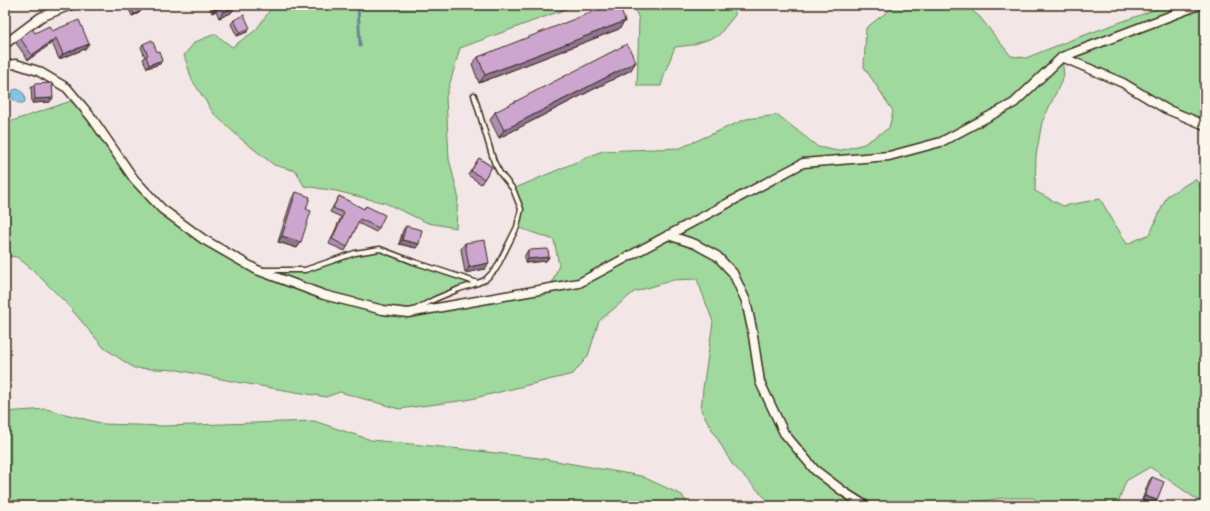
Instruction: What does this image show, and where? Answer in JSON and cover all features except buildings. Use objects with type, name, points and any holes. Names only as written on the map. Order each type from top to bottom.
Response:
[{"type":"street","points":[[5,44],[41,17],[71,5]]},
{"type":"street","points":[[5,65],[16,64],[38,71],[67,88],[92,118],[134,179],[162,209],[203,239],[257,270],[324,295],[383,310],[408,313],[579,282],[803,163],[889,156],[941,142],[1014,104],[1062,57],[1199,5]]},
{"type":"street","points":[[1062,57],[1123,83],[1166,109],[1205,125]]},
{"type":"street","points":[[668,235],[695,244],[717,256],[733,273],[746,301],[752,328],[760,382],[784,433],[815,470],[844,492],[866,506]]},
{"type":"lane","points":[[408,313],[435,298],[485,280],[496,269],[517,227],[521,209],[513,189],[500,173],[494,162],[474,95]]},
{"type":"lane","points":[[257,270],[305,270],[354,253],[380,249],[478,283]]},
{"type":"green space","points":[[272,5],[577,5],[460,48],[446,97],[449,159],[458,195],[456,228],[428,223],[385,203],[336,191],[304,186],[296,171],[274,165],[241,139],[214,114],[192,80],[184,55],[195,42],[215,34],[232,47],[256,30]]},
{"type":"green space","points":[[633,5],[735,5],[735,15],[718,36],[692,45],[675,47],[661,86],[637,86],[639,19]]},
{"type":"green space","points":[[896,5],[965,5],[980,17],[1011,56],[1026,58],[1168,5],[1205,5],[1205,125],[1062,57],[1064,76],[1042,122],[1036,156],[1035,191],[1063,206],[1100,199],[1127,244],[1150,234],[1167,196],[1195,179],[1205,192],[1205,505],[1150,467],[1126,481],[1117,506],[1047,506],[1033,498],[1002,498],[952,506],[773,506],[732,464],[701,410],[713,322],[697,279],[673,280],[634,292],[599,321],[588,356],[573,374],[467,400],[399,409],[340,392],[326,397],[236,382],[178,370],[134,368],[104,348],[66,303],[33,270],[17,257],[5,256],[5,124],[77,99],[134,179],[162,209],[257,270],[305,270],[355,253],[380,249],[478,283],[410,312],[550,288],[559,265],[554,240],[517,227],[521,209],[513,189],[602,151],[680,148],[746,119],[778,115],[818,147],[838,151],[864,144],[889,128],[893,111],[864,67],[866,28]]},
{"type":"green space","points":[[46,409],[104,424],[164,426],[314,421],[371,440],[539,458],[641,476],[682,495],[689,506],[5,506],[5,412]]},
{"type":"water","points":[[18,89],[24,94],[24,103],[17,102],[11,95],[13,90]]},
{"type":"waterway","points":[[358,5],[360,46]]}]
